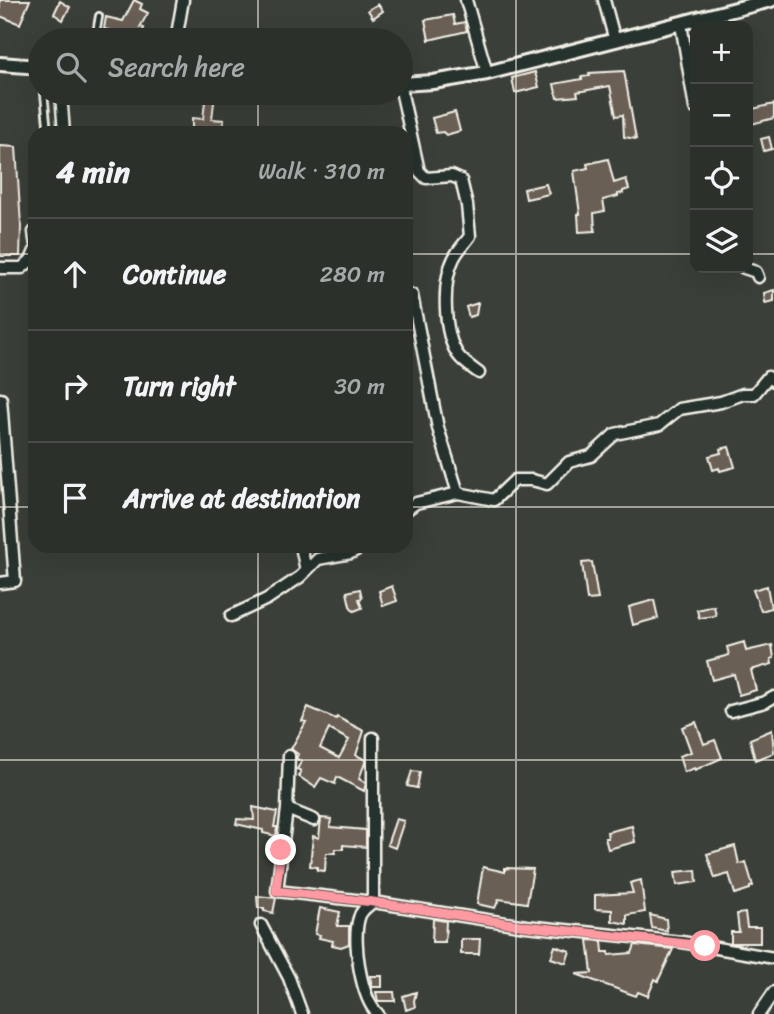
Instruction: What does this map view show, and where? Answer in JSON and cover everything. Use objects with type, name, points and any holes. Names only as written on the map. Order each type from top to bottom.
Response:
[{"type":"street","points":[[178,28],[183,0]]},
{"type":"street","points":[[466,0],[487,73]]},
{"type":"street","points":[[604,0],[615,41]]},
{"type":"street","points":[[413,84],[487,73],[771,0]]},
{"type":"street","points":[[681,24],[691,84]]},
{"type":"street","points":[[0,64],[28,66]]},
{"type":"street","points":[[62,105],[63,126]]},
{"type":"street","points":[[404,105],[409,126]]},
{"type":"street","points":[[413,143],[419,170],[426,178],[452,176],[461,180],[470,236],[454,258],[446,281],[449,335],[458,356],[479,373]]},
{"type":"street","points":[[0,268],[22,268],[28,262]]},
{"type":"street","points":[[753,271],[758,277]]},
{"type":"street","points":[[413,300],[438,428],[458,493]]},
{"type":"street","points":[[413,505],[458,493],[494,500],[515,480],[532,480],[547,484],[569,462],[591,456],[615,435],[659,425],[680,409],[721,402],[743,394],[754,394],[768,377],[774,381]]},
{"type":"street","points":[[0,583],[15,581],[1,399]]},
{"type":"street","points":[[302,553],[306,571]]},
{"type":"street","points":[[231,616],[267,598],[306,571],[318,559],[351,553]]},
{"type":"street","points":[[731,711],[774,697]]},
{"type":"street","points":[[373,738],[373,902],[360,915],[358,955],[371,1006],[378,1014]]},
{"type":"street","points":[[289,756],[287,809],[276,891],[373,902],[526,926],[682,942],[774,958]]},
{"type":"street","points":[[287,809],[314,820]]},
{"type":"street","points":[[261,925],[289,978],[302,1014]]},
{"type":"street","points":[[759,1014],[774,992]]},
{"type":"lane","points":[[97,28],[99,16]]},
{"type":"lane","points":[[45,105],[47,126]]},
{"type":"building","points":[[0,0],[30,0],[20,24],[0,16]]},
{"type":"building","points":[[134,0],[142,4],[140,9],[148,13],[140,27],[144,28],[104,28],[106,17],[123,21]]},
{"type":"building","points":[[60,1],[70,7],[63,20],[54,14]]},
{"type":"building","points":[[378,4],[383,11],[373,18],[368,10]]},
{"type":"building","points":[[453,15],[455,24],[465,22],[467,31],[429,40],[425,20]]},
{"type":"building","points":[[624,71],[636,139],[624,137],[623,115],[616,116],[610,86],[577,92],[578,96],[557,98],[554,84],[582,79],[581,77],[590,76],[589,73]]},
{"type":"building","points":[[535,72],[539,87],[515,93],[512,78]]},
{"type":"building","points":[[774,104],[774,118],[753,124],[753,109]]},
{"type":"building","points":[[205,105],[214,105],[212,119],[224,120],[224,126],[192,126],[192,118],[203,119]]},
{"type":"building","points":[[455,112],[460,131],[446,135],[443,132],[436,133],[432,118]]},
{"type":"building","points":[[769,137],[772,149],[764,151],[761,139]]},
{"type":"building","points":[[0,146],[16,147],[20,256],[0,256]]},
{"type":"building","points":[[608,159],[614,183],[626,179],[629,189],[618,196],[603,200],[605,211],[594,213],[595,231],[579,232],[580,214],[574,171],[588,168],[587,164]]},
{"type":"building","points":[[546,184],[549,194],[526,199],[524,189]]},
{"type":"building","points":[[774,290],[774,301],[765,303],[764,293]]},
{"type":"building","points":[[478,303],[476,315],[469,317],[466,307]]},
{"type":"building","points":[[729,447],[735,467],[713,470],[709,456],[721,453],[720,449]]},
{"type":"building","points":[[592,562],[598,599],[587,600],[582,563]]},
{"type":"building","points":[[392,586],[397,601],[383,606],[379,591]]},
{"type":"building","points":[[767,586],[771,608],[761,611],[753,590]]},
{"type":"building","points":[[360,589],[362,608],[354,611],[347,592]]},
{"type":"building","points":[[654,600],[658,618],[633,625],[629,607]]},
{"type":"building","points":[[714,606],[716,616],[699,618],[697,610]]},
{"type":"building","points":[[744,642],[746,651],[772,645],[774,658],[771,659],[772,664],[751,670],[756,690],[739,695],[734,674],[712,680],[707,661],[729,655],[727,647]]},
{"type":"building","points":[[308,707],[336,719],[337,717],[364,731],[356,755],[366,760],[359,779],[366,783],[364,791],[337,777],[335,784],[321,778],[315,787],[298,776],[301,771],[297,769],[302,761],[296,759],[298,754],[291,749],[306,722],[302,721]],"holes":[[[329,729],[349,740],[339,758],[320,748]]]},
{"type":"building","points":[[696,722],[704,744],[715,740],[722,758],[684,772],[679,756],[691,752],[682,727]]},
{"type":"building","points":[[772,730],[774,753],[755,760],[750,739]]},
{"type":"building","points":[[412,771],[420,772],[417,788],[407,786]]},
{"type":"building","points":[[253,807],[277,812],[274,827],[277,827],[276,836],[236,824],[237,819],[254,820]]},
{"type":"building","points":[[321,818],[331,819],[330,827],[366,830],[366,847],[343,845],[343,849],[335,849],[335,853],[326,853],[325,871],[310,866],[313,836],[319,838]]},
{"type":"building","points":[[396,819],[404,821],[395,848],[387,845]]},
{"type":"building","points":[[632,826],[635,842],[608,849],[605,838],[608,838],[607,832]]},
{"type":"building","points":[[735,846],[739,864],[746,862],[753,886],[735,894],[729,874],[715,878],[707,854]]},
{"type":"building","points":[[483,867],[505,872],[505,868],[533,869],[527,903],[499,899],[495,908],[477,904]]},
{"type":"building","points":[[696,870],[697,882],[677,885],[675,872]]},
{"type":"building","points":[[641,880],[645,912],[627,915],[627,924],[612,921],[612,910],[595,909],[595,895],[633,893],[630,883]]},
{"type":"building","points":[[257,896],[276,898],[273,913],[258,908]]},
{"type":"building","points":[[320,908],[340,912],[337,926],[349,926],[349,944],[341,947],[332,945],[333,941],[319,938],[320,935],[315,934]]},
{"type":"building","points":[[745,913],[747,927],[760,927],[760,943],[731,943],[731,932],[739,932],[737,914]]},
{"type":"building","points":[[650,915],[666,919],[667,931],[652,928]]},
{"type":"building","points":[[433,919],[446,921],[445,942],[432,942]]},
{"type":"building","points":[[461,939],[480,939],[479,954],[461,954]]},
{"type":"building","points":[[588,940],[602,941],[603,952],[609,952],[609,955],[632,953],[635,945],[673,949],[648,996],[638,992],[636,996],[576,974],[592,973]]},
{"type":"building","points":[[555,946],[570,951],[566,963],[551,958]]},
{"type":"building","points":[[370,976],[382,976],[382,987],[372,987]]},
{"type":"building","points":[[376,992],[394,992],[395,1001],[378,1001]]},
{"type":"building","points":[[416,992],[415,1007],[406,1010],[403,996]]},
{"type":"route","points":[[281,850],[276,891],[373,902],[526,926],[705,946]]}]
